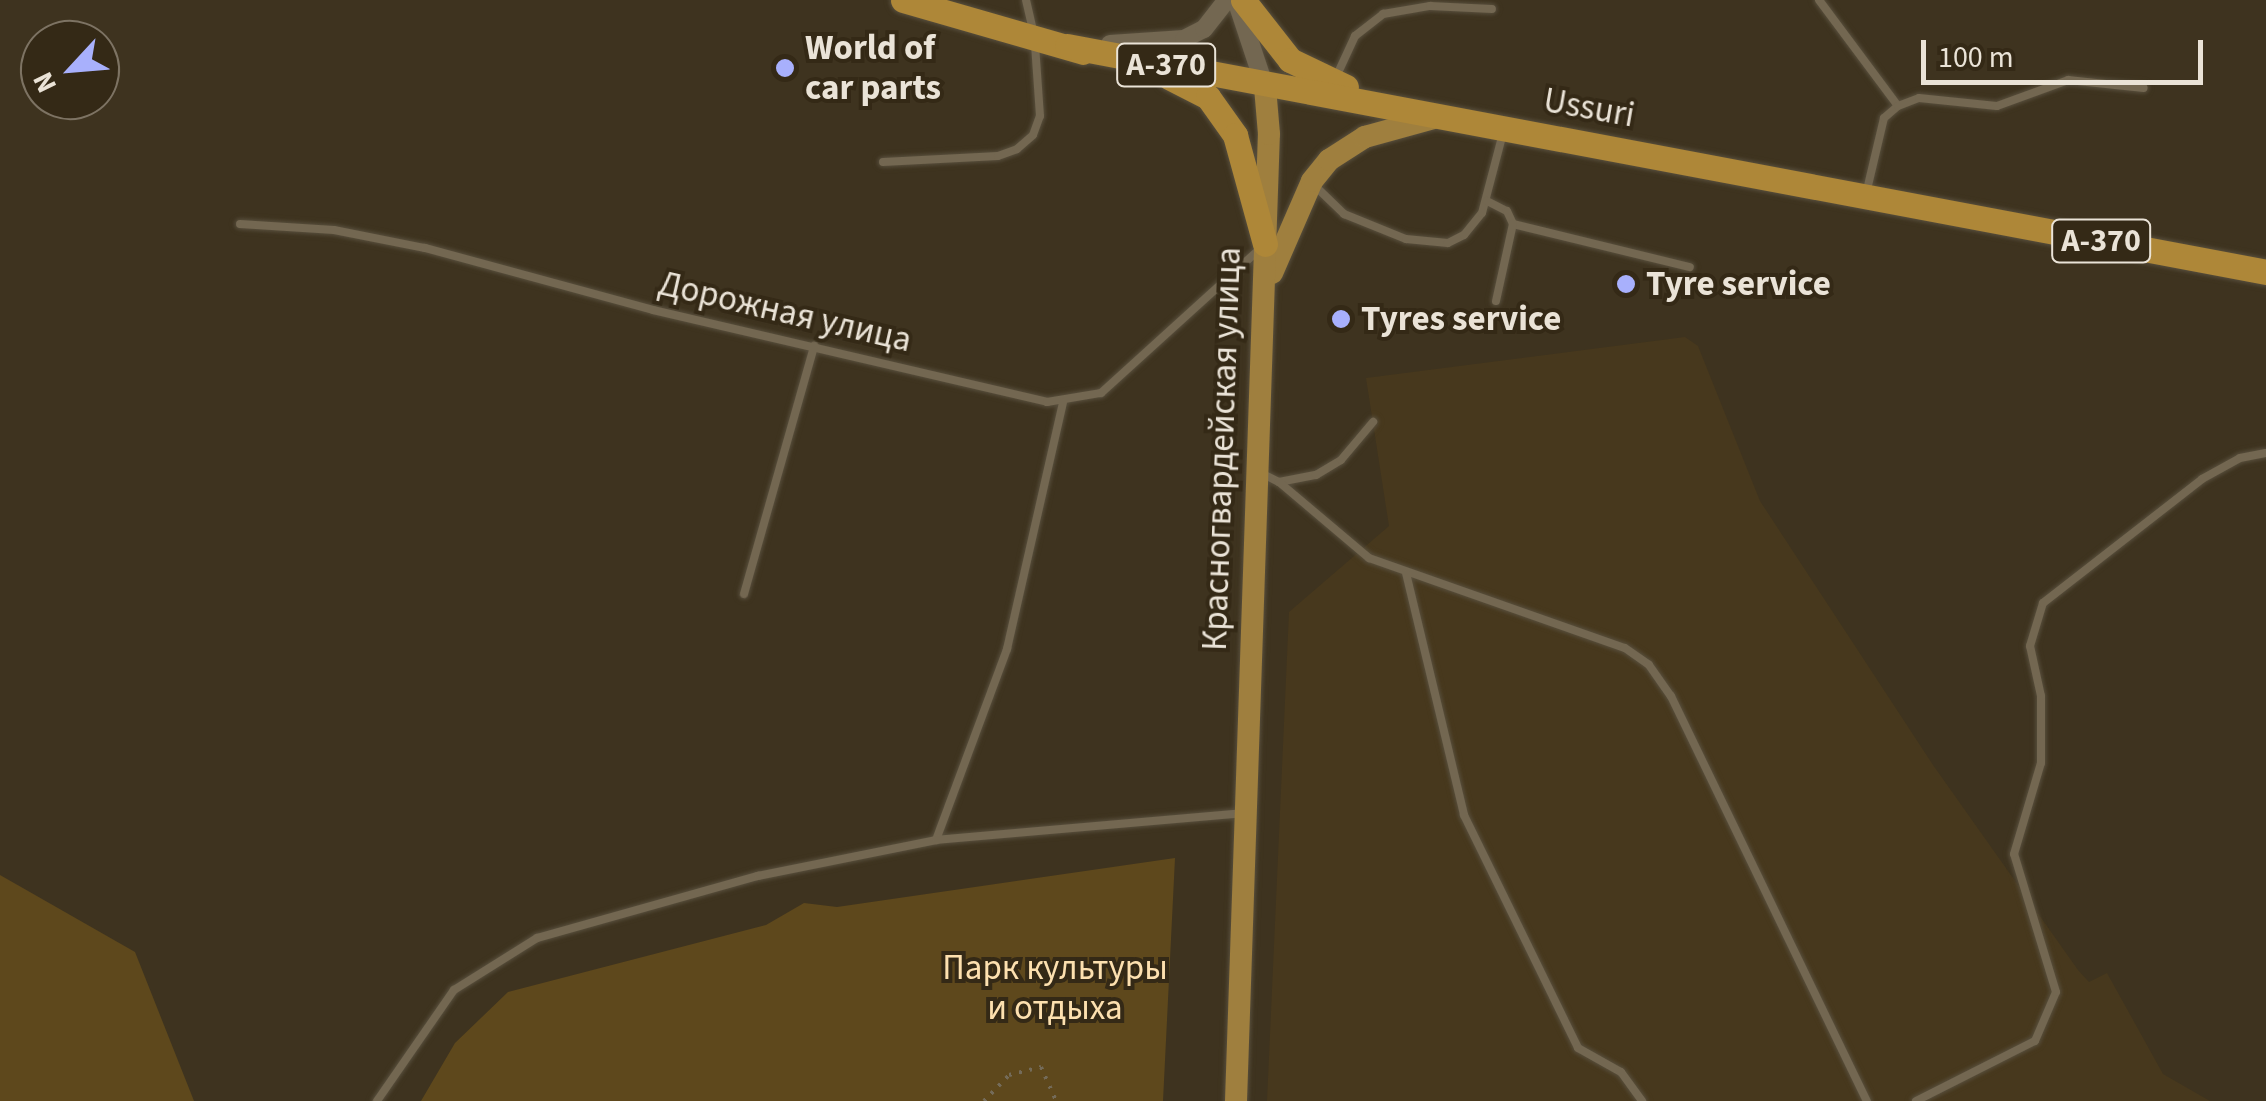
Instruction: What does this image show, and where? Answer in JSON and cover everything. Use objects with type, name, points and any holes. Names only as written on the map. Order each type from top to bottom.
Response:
[{"type":"highway","name":"Ussuri","points":[[903,0],[1067,46],[1265,88],[1423,109],[1504,128],[2266,272]]},
{"type":"highway","points":[[1240,0],[1290,60],[1334,84],[1423,109]]},
{"type":"highway","points":[[1067,46],[1171,78],[1208,97],[1240,148],[1265,244]]},
{"type":"main road","name":"Красногвардейская улица","points":[[1236,1101],[1254,470],[1265,244],[1265,88]]},
{"type":"main road","points":[[1262,310],[1278,255],[1312,181],[1329,160],[1366,137],[1449,115]]},
{"type":"street","points":[[1034,37],[1152,46],[1204,29],[1227,0]]},
{"type":"street","points":[[1240,0],[1265,88]]},
{"type":"lane","points":[[883,162],[998,156],[1025,142],[1040,116],[1034,37],[1026,0]]},
{"type":"lane","points":[[1820,0],[1846,44],[1898,106]]},
{"type":"lane","points":[[1334,84],[1355,36],[1383,14],[1430,6],[1492,9]]},
{"type":"lane","points":[[1866,194],[1884,118],[1898,106],[1919,98],[1997,106],[2068,80],[2144,88]]},
{"type":"lane","points":[[1312,181],[1344,214],[1436,246],[1464,235],[1486,201],[1504,128]]},
{"type":"lane","points":[[1486,201],[1507,212],[1513,224],[1496,301]]},
{"type":"lane","name":"Дорожная улица","points":[[240,224],[380,238],[814,346],[1062,402]]},
{"type":"lane","points":[[1513,224],[1690,267]]},
{"type":"lane","points":[[936,840],[1007,649],[1062,402],[1101,393],[1265,244]]},
{"type":"lane","points":[[744,594],[814,346]]},
{"type":"lane","points":[[1279,482],[1316,476],[1341,460],[1372,422]]},
{"type":"lane","points":[[1916,1101],[2035,1041],[2056,992],[2014,854],[2041,763],[2040,696],[2030,646],[2044,603],[2202,480],[2266,453]]},
{"type":"lane","points":[[1254,470],[1279,482],[1369,558],[1626,648],[1649,664],[1671,696],[1867,1101]]},
{"type":"lane","points":[[1406,573],[1464,815],[1578,1048],[1621,1072],[1642,1101]]},
{"type":"lane","points":[[377,1101],[454,990],[537,938],[758,876],[936,840],[1244,814]]},
{"type":"path","points":[[984,1101],[1009,1075],[1041,1068],[1056,1101]]},
{"type":"shaded area","points":[[1685,337],[1698,346],[1760,501],[1933,765],[2078,970],[2089,982],[2107,973],[2163,1074],[2210,1101],[1267,1101],[1289,612],[1389,526],[1366,378]]},
{"type":"green space","name":"Парк культуры и отдыха","points":[[1175,858],[1163,1101],[421,1101],[455,1043],[508,992],[766,925],[804,903],[837,907]]},
{"type":"green space","points":[[0,875],[135,952],[194,1101],[0,1101]]},
{"type":"place","name":"World of car parts","points":[[785,68]]},
{"type":"place","name":"Tyre service","points":[[1626,284]]},
{"type":"place","name":"Tyres service","points":[[1341,319]]}]
